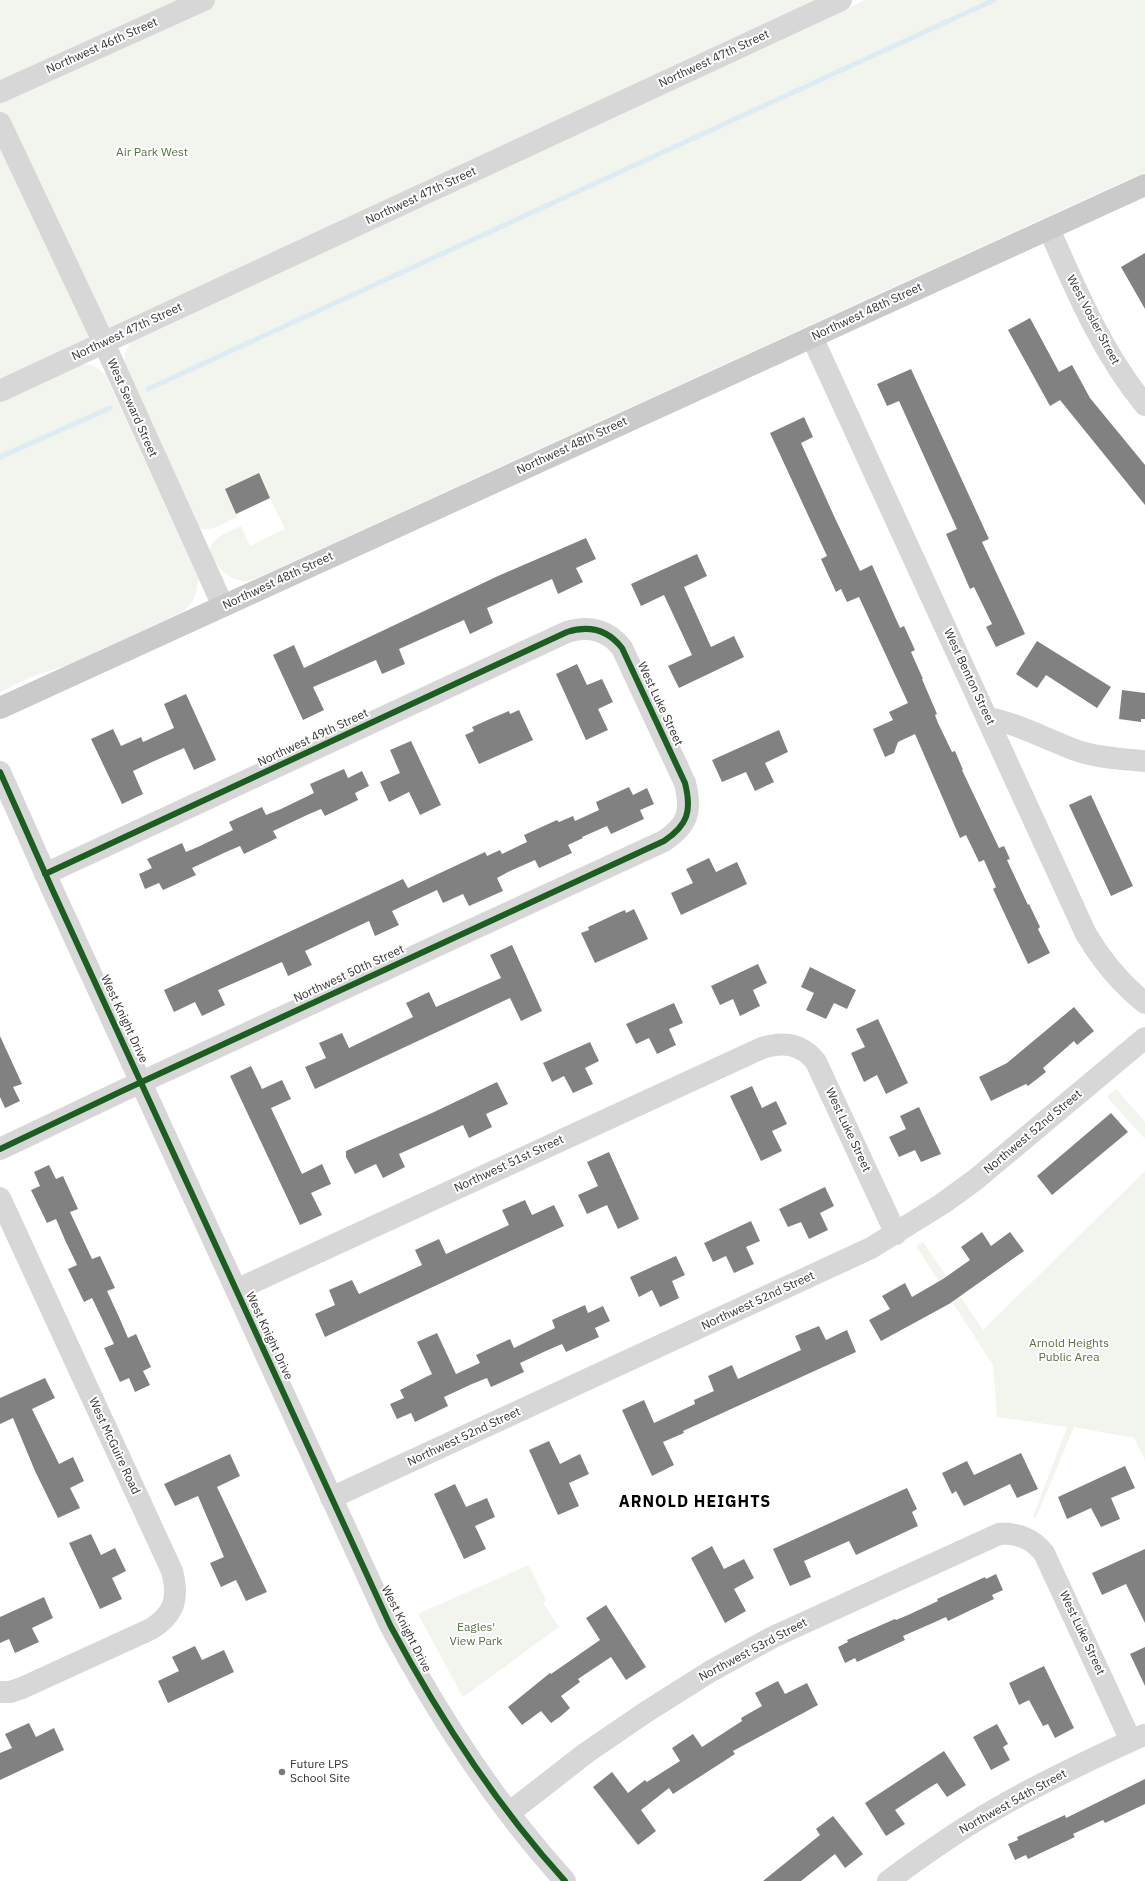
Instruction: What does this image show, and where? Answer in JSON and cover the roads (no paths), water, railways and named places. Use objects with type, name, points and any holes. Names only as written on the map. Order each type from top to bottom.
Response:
[{"type":"main road","name":"Northwest 48th Street","points":[[0,708],[1145,185]]},
{"type":"street","name":"Northwest 46th Street","points":[[0,92],[204,0]]},
{"type":"street","name":"Northwest 47th Street","points":[[0,391],[841,0]]},
{"type":"street","name":"West Seward Street","points":[[0,123],[104,343],[223,606]]},
{"type":"street","name":"West Vosler Street","points":[[1049,229],[1095,329],[1117,366],[1145,405]]},
{"type":"street","name":"West Benton Street","points":[[812,338],[1086,934],[1109,968],[1145,1003]]},
{"type":"street","name":"West Luke Street","points":[[593,629],[612,637],[625,654],[685,783],[689,803]]},
{"type":"street","name":"Northwest 49th Street","points":[[45,874],[568,632],[593,629]]},
{"type":"street","points":[[988,718],[1025,728],[1079,751],[1106,757],[1145,761]]},
{"type":"street","name":"West Knight Drive","points":[[0,772],[45,874],[390,1625],[422,1684],[474,1764],[509,1813],[565,1881]]},
{"type":"street","name":"Northwest 50th Street","points":[[0,1149],[141,1082],[664,841],[674,834],[682,825],[687,816],[689,803]]},
{"type":"street","name":"Northwest 52nd Street","points":[[331,1498],[846,1261],[896,1234],[975,1180],[1145,1038]]},
{"type":"street","name":"West Luke Street","points":[[784,1044],[792,1045],[806,1051],[816,1062],[896,1234]]},
{"type":"street","name":"Northwest 51st Street","points":[[236,1290],[762,1048],[784,1044]]},
{"type":"street","name":"West McGuire Road","points":[[0,1198],[172,1571],[176,1587],[172,1609],[161,1622],[22,1688],[10,1692],[0,1692]]},
{"type":"street","name":"Northwest 53rd Street","points":[[509,1813],[586,1753],[616,1732],[711,1671],[746,1651],[773,1637],[989,1538],[1008,1533],[1021,1536]]},
{"type":"street","name":"West Luke Street","points":[[1021,1536],[1032,1541],[1040,1548],[1048,1559],[1138,1738]]},
{"type":"street","name":"Northwest 54th Street","points":[[888,1881],[945,1841],[994,1810],[1054,1778],[1138,1738]]},
{"type":"waterway","points":[[148,389],[994,0]]},
{"type":"waterway","points":[[0,457],[110,408]]},
{"type":"place","name":"Future LPS School Site","points":[[282,1772]]},
{"type":"district","name":"ARNOLD HEIGHTS","points":[[695,1502]]},
{"type":"park label","name":"Air Park West","points":[[152,153]]},
{"type":"park label","name":"Arnold Heights Public Area","points":[[1069,1351]]},
{"type":"park label","name":"Eagles' View Park","points":[[476,1635]]}]
